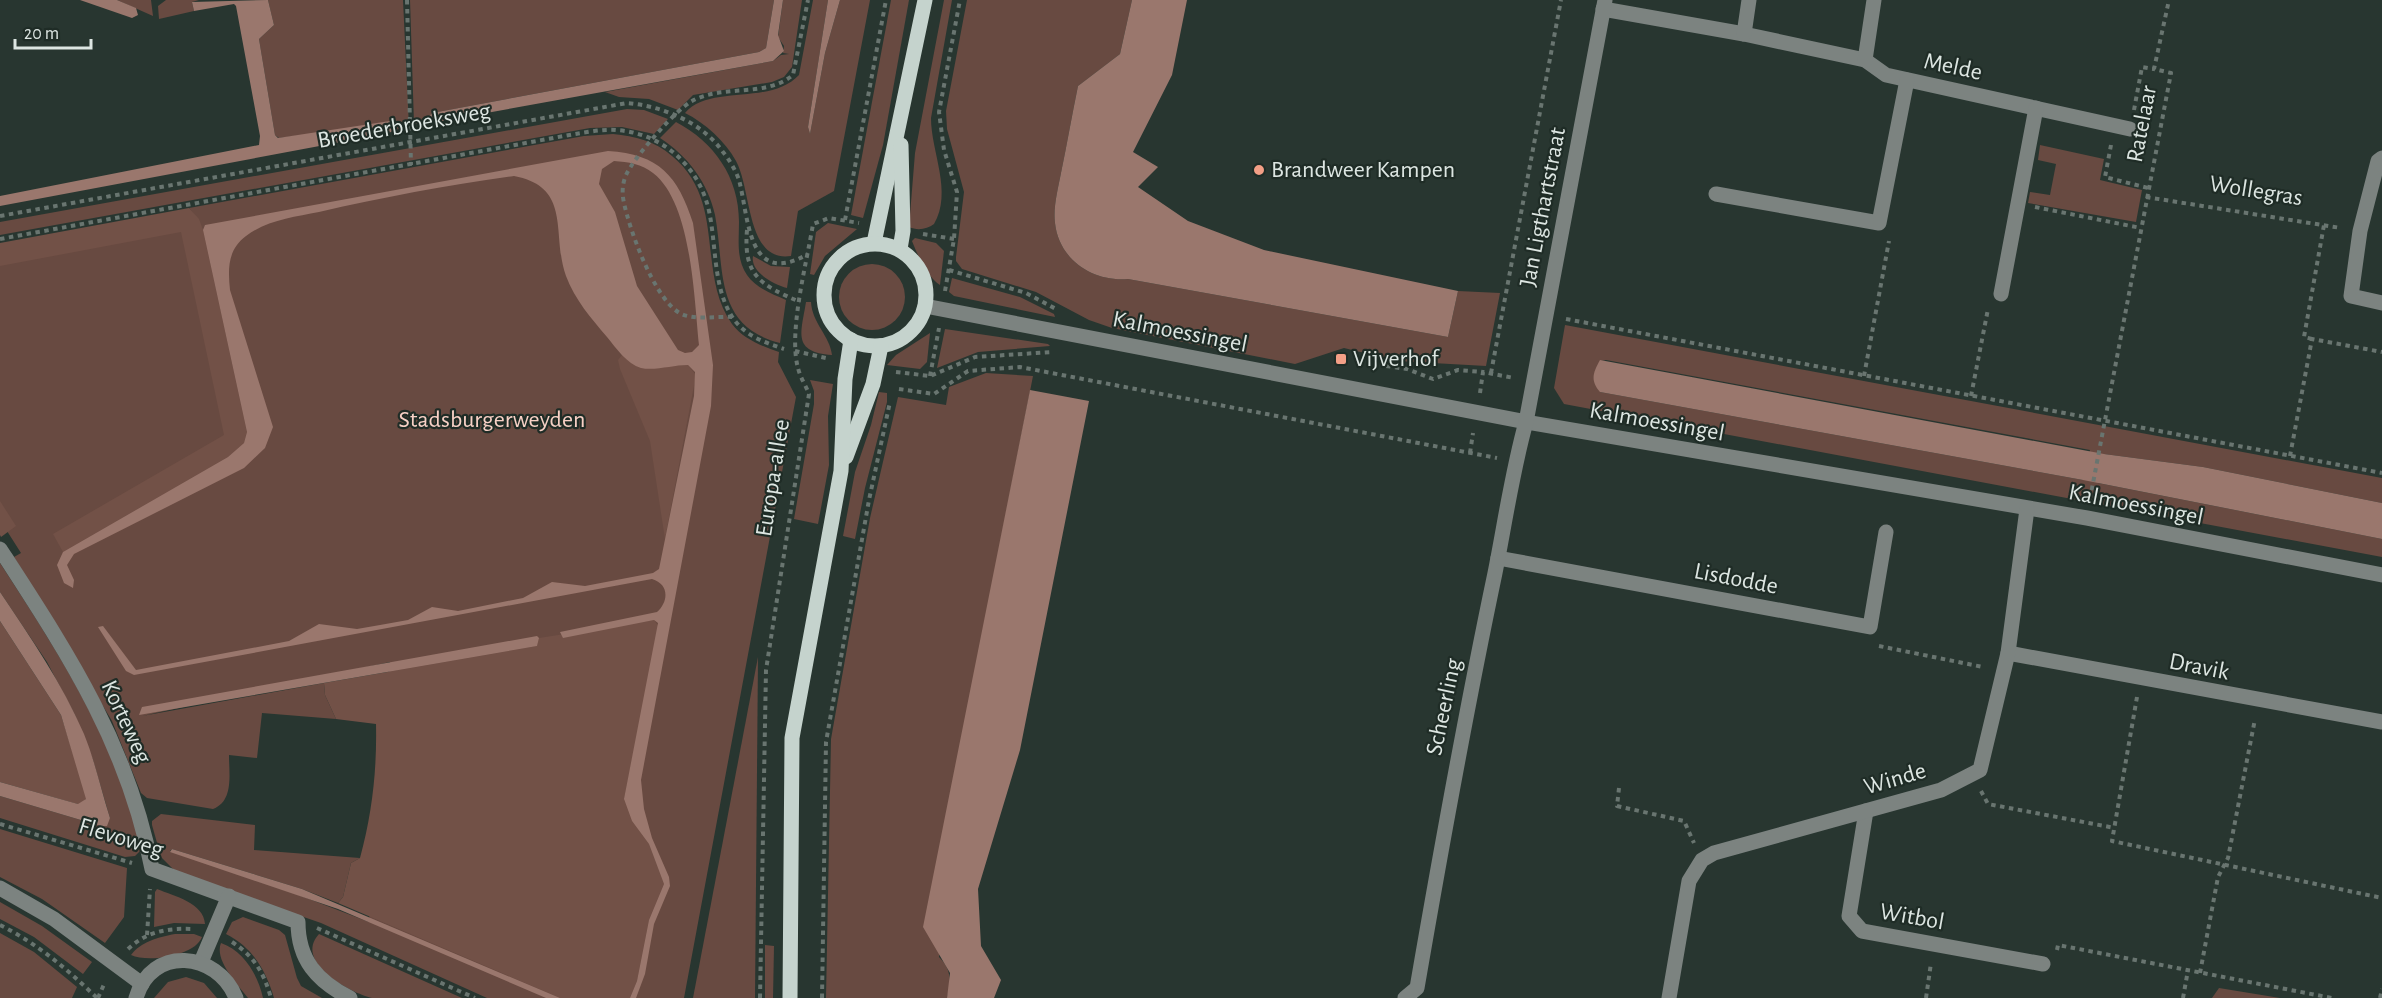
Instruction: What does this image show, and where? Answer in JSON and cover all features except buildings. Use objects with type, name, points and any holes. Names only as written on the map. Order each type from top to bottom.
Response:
[{"type":"main road","points":[[874,243],[875,226],[901,124],[925,0]]},
{"type":"main road","points":[[900,249],[903,231],[901,124]]},
{"type":"main road","points":[[874,243],[900,249],[916,263],[925,282],[925,306],[918,324],[902,339],[881,346],[865,346],[851,340],[834,326],[825,305],[825,283],[835,263],[852,249],[874,243]]},
{"type":"main road","points":[[790,998],[792,738],[841,471],[844,379],[851,340]]},
{"type":"main road","points":[[841,471],[873,384],[881,346]]},
{"type":"street","points":[[1744,33],[1749,0]]},
{"type":"street","points":[[1865,60],[1874,0]]},
{"type":"street","name":"Melde","points":[[1604,5],[1865,60],[1886,75],[2123,127]]},
{"type":"street","name":"Jan Ligthartstraat","points":[[1526,422],[1604,5]]},
{"type":"street","points":[[1716,194],[1879,223],[1907,80]]},
{"type":"street","points":[[2001,294],[2036,108]]},
{"type":"street","points":[[2382,158],[2378,161],[2360,231],[2351,296],[2382,303]]},
{"type":"street","name":"Kalmoessingel","points":[[925,306],[1526,422],[2028,509],[2382,575]]},
{"type":"street","name":"Scheerling","points":[[1405,998],[1417,988],[1456,758],[1498,558],[1515,461],[1526,422]]},
{"type":"street","points":[[1971,775],[1980,770],[2008,653],[2028,509]]},
{"type":"street","points":[[1870,627],[1886,532]]},
{"type":"street","name":"Korteweg","points":[[0,549],[82,680],[114,743],[143,824],[152,870]]},
{"type":"street","name":"Lisdodde","points":[[1498,558],[1870,627]]},
{"type":"street","name":"Dravik","points":[[2008,653],[2382,722]]},
{"type":"street","name":"Winde","points":[[1702,860],[1714,853],[1941,790],[1971,775]]},
{"type":"street","name":"Witbol","points":[[1866,811],[1849,916],[1862,931],[2043,964]]},
{"type":"street","points":[[1669,998],[1689,881],[1702,860]]},
{"type":"street","name":"Flevoweg","points":[[152,870],[298,922]]},
{"type":"street","points":[[0,888],[54,919],[139,991],[153,971],[164,965],[188,960],[201,962],[223,976],[236,998]]},
{"type":"street","points":[[201,962],[229,896]]},
{"type":"street","points":[[298,922],[298,938],[308,966],[318,978],[350,998]]},
{"type":"path","points":[[407,0],[411,165]]},
{"type":"path","points":[[732,316],[690,317],[679,314],[669,304],[655,284],[642,253],[624,202],[623,186],[630,167],[643,150],[692,101],[774,86],[793,75],[808,0]]},
{"type":"path","name":"Europa-allee","points":[[760,998],[766,670],[809,394],[798,369],[795,351],[800,302],[813,224],[829,218],[846,220],[886,0]]},
{"type":"path","points":[[960,0],[939,112],[944,150],[957,192],[954,239],[949,270],[1026,293],[1065,315]]},
{"type":"path","points":[[1491,373],[1561,0]]},
{"type":"path","name":"Ratelaar","points":[[2091,488],[2106,419],[2170,73],[2154,69],[2169,0]]},
{"type":"path","points":[[2148,188],[2105,177],[2142,67],[2154,69]]},
{"type":"path","name":"Broederbroeksweg","points":[[0,216],[627,103],[659,108],[676,116],[703,132],[723,151],[738,178],[747,226],[758,253],[773,262],[788,263],[808,253]]},
{"type":"path","points":[[0,239],[595,131],[626,131],[654,139],[688,167],[701,188],[711,217],[721,290],[732,316],[749,335],[784,349]]},
{"type":"path","name":"Wollegras","points":[[2146,197],[2360,231]]},
{"type":"path","points":[[2018,204],[2141,228]]},
{"type":"path","points":[[2324,225],[2304,337],[2382,352]]},
{"type":"path","name":"Broederbroeksweg","points":[[747,226],[745,252],[756,278],[800,302]]},
{"type":"path","points":[[1971,396],[1991,293],[2001,294]]},
{"type":"path","points":[[1562,318],[2382,473]]},
{"type":"path","points":[[2290,456],[2312,339]]},
{"type":"path","points":[[895,380],[897,372],[930,376],[975,357],[1061,351]]},
{"type":"path","points":[[1386,366],[1407,369],[1433,379],[1458,370],[1483,372]]},
{"type":"path","points":[[899,389],[933,394],[968,371],[1020,367],[1515,461]]},
{"type":"path","points":[[822,998],[826,742],[869,500],[891,399]]},
{"type":"path","points":[[1870,627],[1879,646],[2002,671]]},
{"type":"path","points":[[2140,678],[2112,842],[2382,898]]},
{"type":"path","points":[[2200,973],[2218,876],[2228,858],[2259,701]]},
{"type":"path","points":[[1971,775],[1988,804],[2115,828]]},
{"type":"path","points":[[1619,788],[1617,806],[1684,821],[1702,860]]},
{"type":"path","name":"Flevoweg","points":[[0,825],[152,870]]},
{"type":"path","points":[[147,934],[152,870]]},
{"type":"path","points":[[298,922],[475,998]]},
{"type":"path","points":[[0,925],[75,974],[97,998]]},
{"type":"path","points":[[1926,998],[1934,944]]},
{"type":"path","points":[[2043,964],[2054,966],[2058,945],[2332,998]]},
{"type":"path","points":[[2183,998],[2188,970]]},
{"type":"path","points":[[2380,998],[2382,989]]},
{"type":"green space","points":[[117,0],[151,0],[153,16]]},
{"type":"green space","points":[[166,0],[199,0],[192,2],[194,11],[159,19],[158,6]]},
{"type":"green space","points":[[268,0],[403,0],[409,127],[394,130],[393,124],[279,138],[275,135],[259,39],[274,25]]},
{"type":"green space","points":[[410,0],[774,0],[766,48],[759,52],[432,113],[429,116],[430,121],[414,124]]},
{"type":"green space","points":[[783,0],[802,0],[792,67],[784,77],[772,82],[693,95],[678,110],[649,99],[619,97],[605,92],[773,61],[781,55],[789,54],[783,53],[784,46],[778,37]]},
{"type":"green space","points":[[813,0],[828,0],[808,127],[810,134],[825,53],[840,0],[870,0],[834,191],[798,211],[791,256],[776,255],[766,248],[758,237],[736,161],[714,133],[685,113],[696,104],[709,99],[772,90],[787,84],[799,75]]},
{"type":"green space","points":[[891,0],[909,0],[883,145],[863,218],[851,215]]},
{"type":"green space","points":[[944,0],[952,0],[931,118],[942,199],[934,224],[916,229],[909,227],[915,153]]},
{"type":"green space","points":[[967,0],[1132,0],[1120,54],[1078,86],[1056,198],[1055,223],[1058,236],[1063,248],[1080,266],[1102,277],[1128,279],[1448,337],[1458,291],[1500,293],[1486,366],[1397,361],[1344,348],[1295,364],[1112,328],[1089,320],[1036,292],[962,269],[956,257],[964,192],[947,129],[946,111]]},
{"type":"green space","points":[[627,109],[644,110],[668,119],[654,134],[622,127],[590,128],[0,235],[0,222]]},
{"type":"green space","points":[[676,122],[690,130],[713,151],[729,176],[738,206],[739,249],[743,269],[760,287],[786,300],[780,343],[758,335],[743,323],[733,309],[722,274],[712,203],[702,181],[688,162],[660,138]]},
{"type":"green space","name":"Stadsburgerweyden","points":[[613,134],[652,143],[672,156],[689,174],[700,194],[706,215],[715,283],[721,304],[732,324],[742,334],[779,352],[778,362],[796,397],[684,998],[487,998],[321,923],[177,873],[161,857],[152,821],[161,814],[255,825],[254,850],[360,858],[351,863],[343,897],[338,903],[302,889],[172,849],[170,851],[296,894],[369,922],[390,662],[142,716],[324,683],[325,695],[336,719],[262,713],[257,758],[229,755],[227,793],[220,805],[213,809],[147,798],[141,793],[112,721],[14,557],[21,553],[0,520],[0,255],[196,217],[189,208],[584,136]]},
{"type":"green space","points":[[2040,145],[2104,159],[2100,180],[2142,190],[2136,222],[2028,203],[2030,192],[2050,195],[2056,164],[2038,160]]},
{"type":"green space","points":[[828,223],[857,229],[825,256],[814,275],[810,274],[816,232]]},
{"type":"green space","points":[[915,238],[936,243],[944,251],[940,285],[931,277],[920,259],[912,241]]},
{"type":"green space","points":[[753,256],[771,266],[790,267],[787,288],[775,284],[759,272],[753,262]]},
{"type":"green space","points":[[865,264],[879,264],[891,269],[900,278],[905,297],[903,310],[896,321],[879,330],[865,330],[853,325],[844,316],[839,304],[839,290],[844,278],[853,269]]},
{"type":"green space","points":[[952,278],[1020,297],[1054,314],[1055,317],[954,296],[949,292]]},
{"type":"green space","points":[[806,302],[811,302],[814,316],[831,348],[832,355],[810,350],[802,339]]},
{"type":"green space","points":[[1565,325],[2382,478],[2382,503],[2203,467],[2104,454],[2098,483],[2382,539],[2382,557],[1564,404],[1554,388]],"holes":[[[1606,360],[2090,450],[2083,480],[1600,392],[1600,361]]]},
{"type":"green space","points":[[945,329],[1050,346],[978,352],[937,368]]},
{"type":"green space","points":[[930,333],[927,362],[920,369],[887,365],[896,355]]},
{"type":"green space","points":[[986,373],[1033,376],[975,672],[939,957],[946,966],[949,976],[947,998],[826,998],[831,739],[870,518],[898,397],[946,405],[949,387]]},
{"type":"green space","points":[[810,380],[833,384],[828,416],[829,465],[818,524],[794,519],[814,404],[814,391]]},
{"type":"green space","points":[[879,392],[887,393],[887,402],[865,488],[855,539],[843,536],[855,472],[871,425]]},
{"type":"green space","points":[[0,563],[44,631],[102,736],[131,811],[141,850],[135,856],[125,857],[0,818],[0,796],[101,826],[110,818],[93,760],[75,715],[47,662],[0,592]]},
{"type":"green space","points":[[758,657],[755,998],[693,998]]},
{"type":"green space","points":[[0,829],[127,868],[124,917],[105,943],[42,899],[0,877]]},
{"type":"green space","points":[[157,889],[194,906],[203,917],[205,924],[174,923],[154,927]]},
{"type":"green space","points":[[0,902],[42,926],[92,962],[83,974],[34,937],[0,919]]},
{"type":"green space","points":[[243,917],[279,930],[285,935],[301,986],[322,998],[274,998],[257,960],[235,939],[226,934],[232,922]]},
{"type":"green space","points":[[0,933],[34,952],[77,987],[72,998],[0,998]]},
{"type":"green space","points":[[175,934],[194,934],[202,937],[198,944],[190,949],[170,956],[148,958],[131,955],[145,943]]},
{"type":"green space","points":[[319,934],[462,998],[372,998],[362,995],[339,983],[319,965],[313,955],[313,945]]},
{"type":"green space","points":[[221,943],[237,952],[249,965],[258,981],[263,998],[248,998],[233,979],[221,957]]},
{"type":"green space","points":[[765,945],[774,946],[773,998],[765,998]]},
{"type":"green space","points":[[186,977],[204,983],[217,998],[154,998],[168,982]]},
{"type":"green space","points":[[2219,988],[2280,998],[2212,998]]},
{"type":"shaded area","points":[[80,0],[117,0],[136,8],[138,15],[132,18]]},
{"type":"shaded area","points":[[268,0],[274,25],[259,39],[275,135],[278,138],[390,121],[394,130],[389,133],[0,206],[0,196],[259,145],[260,136],[236,6],[234,4],[194,11],[192,2]]},
{"type":"shaded area","points":[[774,0],[783,0],[778,35],[784,51],[773,61],[431,123],[429,116],[432,113],[759,52],[766,48]]},
{"type":"shaded area","points":[[828,0],[840,0],[825,53],[810,134],[808,127]]},
{"type":"shaded area","points":[[1132,0],[1187,0],[1172,75],[1133,152],[1158,167],[1138,187],[1188,221],[1264,250],[1458,291],[1448,337],[1128,279],[1102,277],[1080,266],[1071,258],[1063,248],[1058,236],[1055,211],[1078,86],[1120,54]]},
{"type":"shaded area","points":[[608,151],[641,157],[653,163],[664,170],[681,192],[693,223],[713,365],[711,406],[641,780],[644,809],[652,838],[669,877],[670,886],[654,924],[645,974],[636,998],[630,998],[637,981],[649,920],[664,884],[649,844],[632,821],[624,799],[658,623],[654,620],[563,638],[560,632],[657,612],[665,598],[664,589],[658,581],[652,579],[134,675],[126,671],[98,627],[103,626],[136,670],[289,641],[319,624],[357,629],[408,620],[432,607],[458,611],[523,598],[552,582],[585,586],[653,573],[659,569],[694,396],[695,372],[688,365],[641,368],[631,363],[618,351],[574,293],[562,260],[552,202],[545,190],[533,182],[514,176],[465,183],[368,201],[263,226],[246,236],[235,248],[230,261],[229,275],[230,290],[273,427],[265,448],[244,468],[74,554],[67,565],[74,580],[73,588],[64,583],[57,565],[63,552],[228,457],[244,443],[247,432],[203,230],[205,225]],"holes":[[[614,161],[630,163],[649,170],[666,187],[676,206],[689,253],[693,278],[699,345],[692,352],[685,353],[678,350],[637,286],[615,212],[599,184],[602,169]]]},
{"type":"shaded area","points":[[189,208],[199,219],[203,230],[247,432],[244,443],[228,457],[63,552],[53,534],[224,435],[181,232],[0,266],[0,243]]},
{"type":"shaded area","points":[[622,355],[645,365],[688,365],[696,375],[665,539],[650,441],[620,369],[618,360]]},
{"type":"shaded area","points":[[1600,360],[2104,454],[2203,467],[2382,503],[2382,539],[2083,480],[1600,392],[1595,384],[1594,376]]},
{"type":"shaded area","points":[[1030,390],[1089,401],[1020,750],[978,889],[981,946],[1001,980],[994,998],[947,998],[950,973],[923,927]]},
{"type":"shaded area","points":[[0,501],[16,526],[1,537],[0,535]]},
{"type":"shaded area","points":[[0,592],[56,679],[84,734],[110,818],[107,826],[0,796],[0,782],[78,804],[86,799],[61,715],[0,621]]},
{"type":"shaded area","points":[[654,620],[659,627],[624,799],[632,821],[649,844],[664,884],[649,920],[637,981],[630,998],[560,998],[338,903],[343,897],[351,863],[360,858],[368,825],[375,775],[376,724],[336,719],[325,695],[324,683],[537,646],[539,638]]},
{"type":"shaded area","points":[[0,621],[61,715],[86,794],[86,799],[81,805],[0,782]]},
{"type":"shaded area","points":[[537,636],[539,638],[537,646],[139,715],[142,707]]},
{"type":"shaded area","points":[[172,849],[302,889],[560,998],[546,998],[338,909],[170,852]]},
{"type":"place","name":"Brandweer Kampen","points":[[1259,170]]},
{"type":"place","name":"Vijverhof","points":[[1341,359]]}]
